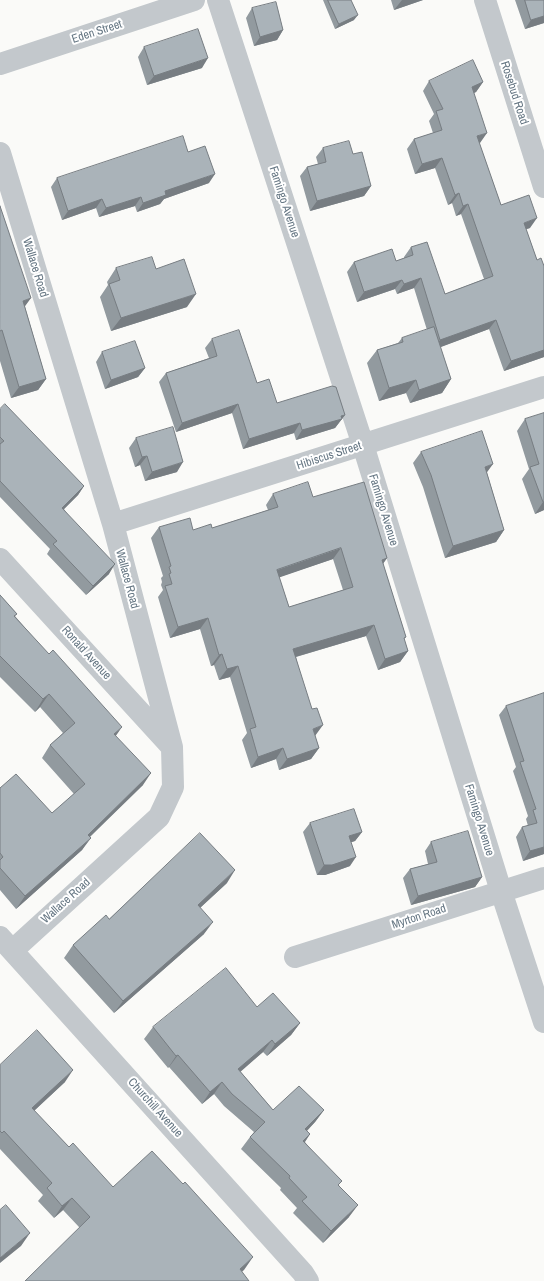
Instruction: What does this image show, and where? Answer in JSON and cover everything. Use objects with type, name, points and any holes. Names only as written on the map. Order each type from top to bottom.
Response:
[{"type":"street","name":"Eden Street","points":[[0,64],[194,0]]},
{"type":"street","name":"Famingo Avenue","points":[[218,0],[363,445],[501,891],[544,1022]]},
{"type":"street","name":"Rosebud Road","points":[[485,0],[544,187]]},
{"type":"street","name":"Wallace Road","points":[[0,153],[113,524],[172,748],[174,787],[159,817],[6,943]]},
{"type":"street","name":"Hibiscus Street","points":[[113,524],[544,387]]},
{"type":"street","name":"Ronald Avenue","points":[[0,559],[172,748]]},
{"type":"street","name":"Myrton Road","points":[[295,957],[544,878]]},
{"type":"street","name":"Churchill Avenue","points":[[6,943],[298,1268],[308,1281]]},
{"type":"building","points":[[328,0],[351,0],[358,15],[339,24]]},
{"type":"building","points":[[525,0],[544,0],[544,16],[531,20]]},
{"type":"building","points":[[276,2],[283,30],[260,37],[252,8]]},
{"type":"building","points":[[198,29],[208,58],[154,76],[144,47]]},
{"type":"building","points":[[473,60],[483,82],[472,87],[487,133],[477,136],[501,205],[529,195],[537,218],[524,223],[537,260],[541,258],[544,266],[544,350],[511,361],[496,320],[440,340],[421,278],[404,284],[402,280],[364,292],[354,262],[392,249],[396,261],[413,255],[411,247],[427,242],[445,294],[493,276],[468,204],[463,206],[459,193],[455,195],[442,158],[422,164],[414,139],[442,130],[436,111],[443,109],[429,81]]},
{"type":"building","points":[[183,136],[188,152],[205,146],[215,174],[165,191],[166,195],[143,203],[141,197],[106,208],[102,199],[68,211],[57,178]]},
{"type":"building","points":[[349,141],[353,154],[362,152],[371,186],[317,201],[307,167],[326,162],[323,148]]},
{"type":"building","points":[[0,206],[31,298],[23,301],[46,379],[19,387],[2,330],[0,331]]},
{"type":"building","points":[[152,257],[156,269],[184,259],[196,294],[121,318],[109,284],[120,280],[116,268]]},
{"type":"building","points":[[434,327],[451,379],[419,390],[416,380],[389,388],[377,350],[403,342],[402,338]]},
{"type":"building","points":[[239,330],[257,383],[269,379],[277,403],[332,386],[336,387],[345,415],[341,416],[342,419],[302,430],[300,423],[249,439],[238,404],[182,423],[166,373],[217,356],[212,339]]},
{"type":"building","points":[[135,341],[145,368],[111,380],[102,352]]},
{"type":"building","points":[[5,404],[84,486],[62,508],[115,564],[93,586],[53,544],[57,541],[0,481],[0,444],[4,441],[0,437],[0,409]]},
{"type":"building","points":[[544,413],[543,502],[530,467],[539,464],[525,419]]},
{"type":"building","points":[[173,427],[183,462],[152,472],[147,456],[142,457],[136,438]]},
{"type":"building","points":[[482,431],[493,464],[485,467],[504,530],[453,546],[431,475],[421,452]]},
{"type":"building","points":[[308,482],[313,497],[364,482],[387,558],[382,560],[406,637],[404,638],[408,651],[385,659],[374,625],[293,649],[312,709],[317,708],[323,725],[313,729],[319,748],[287,759],[283,748],[258,757],[250,729],[256,727],[238,666],[227,669],[222,654],[219,655],[208,618],[178,627],[165,586],[172,584],[169,574],[171,573],[169,567],[171,566],[159,527],[190,518],[193,530],[211,524],[212,528],[278,507],[273,494]],"holes":[[[341,548],[353,587],[289,607],[277,570]]]},
{"type":"building","points":[[0,595],[17,614],[14,616],[49,654],[53,650],[122,727],[114,734],[151,773],[88,835],[91,838],[25,896],[0,868],[0,860],[3,857],[0,853],[0,788],[16,774],[52,813],[85,784],[50,745],[75,723],[49,694],[43,699],[0,656]]},
{"type":"building","points":[[544,693],[544,847],[530,851],[522,827],[537,823],[533,810],[536,809],[520,762],[524,761],[506,706]]},
{"type":"building","points":[[354,809],[362,832],[349,836],[356,857],[332,865],[324,865],[310,823]]},
{"type":"building","points":[[468,831],[482,877],[418,896],[410,869],[437,862],[431,842]]},
{"type":"building","points":[[200,833],[235,870],[198,905],[213,922],[123,1001],[73,945],[106,915],[109,919]]},
{"type":"building","points":[[226,968],[257,1007],[273,993],[300,1023],[275,1044],[272,1040],[238,1069],[273,1110],[299,1086],[324,1110],[305,1129],[310,1134],[303,1141],[342,1181],[338,1185],[358,1205],[331,1231],[302,1201],[307,1197],[289,1178],[290,1176],[250,1137],[265,1122],[232,1094],[222,1082],[210,1092],[178,1055],[176,1056],[153,1027]]},
{"type":"building","points":[[37,1030],[73,1070],[32,1108],[69,1147],[73,1143],[113,1187],[152,1151],[183,1184],[185,1182],[253,1257],[240,1269],[249,1281],[25,1281],[90,1217],[72,1198],[62,1206],[47,1188],[52,1183],[4,1131],[2,1133],[0,1131],[0,1065]]},
{"type":"building","points":[[6,1205],[30,1233],[0,1258],[0,1210]]}]
